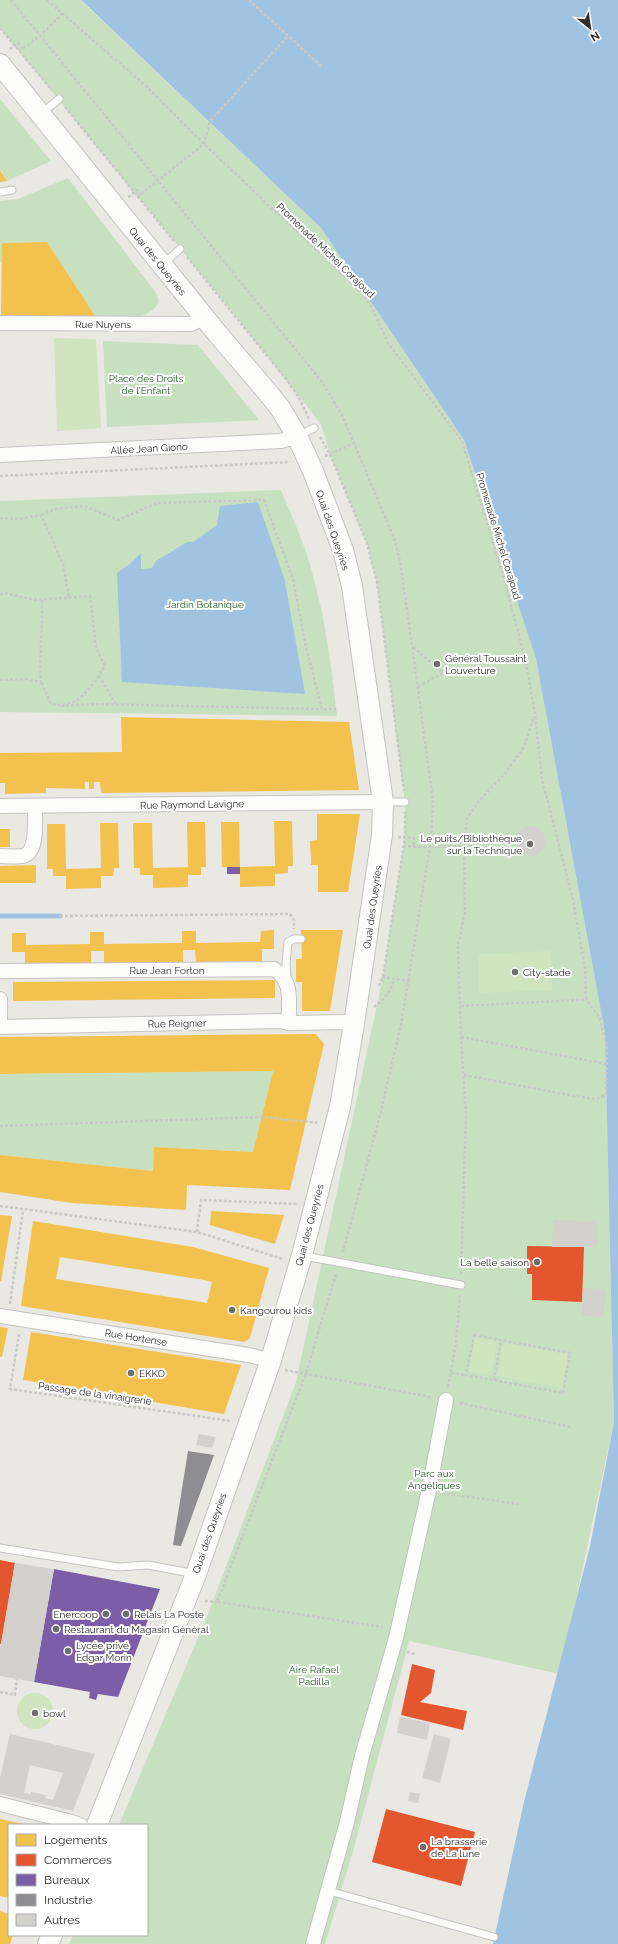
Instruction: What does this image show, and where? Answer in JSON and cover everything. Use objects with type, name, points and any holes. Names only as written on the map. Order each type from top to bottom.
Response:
[{"type":"main road","name":"Quai des Queyries","points":[[0,64],[204,318],[280,408],[306,432],[308,460],[342,550],[352,586],[383,802],[382,835],[354,1024],[336,1124],[300,1260],[271,1360],[247,1424],[196,1574],[97,1824]]},
{"type":"street","name":"Rue Nuyens","points":[[0,323],[191,324],[204,318]]},
{"type":"street","name":"Allée Jean Giono","points":[[0,455],[281,441],[306,432]]},
{"type":"street","name":"Rue Raymond Lavigne","points":[[0,806],[383,802]]},
{"type":"street","points":[[0,856],[24,856],[30,851],[34,844],[34,806]]},
{"type":"street","name":"Rue Jean Forton","points":[[0,971],[274,969],[283,975],[288,983]]},
{"type":"street","points":[[288,983],[289,1023]]},
{"type":"street","points":[[0,999],[0,1027]]},
{"type":"street","name":"Rue Reignier","points":[[0,1027],[280,1021],[289,1023],[346,1022],[354,1024]]},
{"type":"street","name":"Rue Hortense","points":[[4,1317],[248,1355],[271,1360]]},
{"type":"street","points":[[313,1944],[329,1891],[362,1756],[396,1638],[429,1490],[446,1400]]},
{"type":"street","points":[[0,1804],[68,1820],[78,1824]]},
{"type":"lane","points":[[40,114],[59,99]]},
{"type":"lane","points":[[0,192],[12,190]]},
{"type":"lane","points":[[162,265],[180,249]]},
{"type":"lane","points":[[383,802],[405,802]]},
{"type":"lane","points":[[288,983],[286,948],[288,942],[298,939]]},
{"type":"lane","points":[[300,1260],[339,1263],[461,1286]]},
{"type":"lane","points":[[0,1548],[118,1567],[148,1565],[196,1574]]},
{"type":"lane","points":[[329,1891],[494,1937]]},
{"type":"path","name":"Promenade Michel Corajoud","points":[[47,0],[147,87],[204,144],[362,293],[371,306],[388,343],[408,372],[462,441],[504,575],[526,662],[535,714],[542,779],[573,900],[585,968],[586,999]]},
{"type":"path","points":[[249,0],[321,66]]},
{"type":"path","points":[[19,51],[40,36],[63,13]]},
{"type":"path","points":[[0,28],[286,379],[298,396],[306,432]]},
{"type":"path","points":[[138,197],[204,144],[210,121],[288,36]]},
{"type":"path","points":[[0,476],[319,459],[355,443]]},
{"type":"path","points":[[0,518],[18,519],[41,515],[56,509],[84,506],[118,520],[157,503],[264,500],[293,579],[306,646],[322,709]]},
{"type":"path","points":[[41,515],[63,564],[69,598]]},
{"type":"path","points":[[0,594],[5,593],[35,600],[90,596],[96,648],[105,666],[82,697],[61,706]]},
{"type":"path","points":[[42,599],[39,655],[41,682],[51,704],[61,706],[117,704],[336,710]]},
{"type":"path","points":[[412,647],[443,673],[418,687]]},
{"type":"path","points":[[99,676],[117,704]]},
{"type":"path","points":[[0,680],[25,679],[41,682]]},
{"type":"path","points":[[446,1400],[456,1344],[461,1286],[466,1133],[458,947],[465,911],[464,846],[468,818],[479,801],[503,776],[524,747],[535,714]]},
{"type":"path","points":[[403,846],[430,848],[515,840]]},
{"type":"path","points":[[60,916],[290,914],[294,920],[298,939]]},
{"type":"path","points":[[383,977],[410,981],[380,1115],[339,1263],[306,1374],[217,1602],[386,1628]]},
{"type":"path","points":[[460,1006],[586,999],[600,1018],[607,1049],[606,1095],[596,1099],[464,1075]]},
{"type":"path","points":[[461,1037],[607,1064]]},
{"type":"path","points":[[0,1126],[262,1117],[336,1124]]},
{"type":"path","points":[[197,1232],[200,1200],[315,1204]]},
{"type":"path","points":[[0,1206],[197,1232],[300,1260]]},
{"type":"path","points":[[4,1317],[23,1210]]},
{"type":"path","name":"Passage de la vinaigrerie","points":[[22,1320],[10,1389],[247,1424]]},
{"type":"path","points":[[451,1373],[563,1393],[570,1352],[474,1335],[466,1375]]},
{"type":"path","points":[[494,1380],[501,1340]]},
{"type":"path","points":[[306,1374],[446,1400],[571,1427]]},
{"type":"path","points":[[437,1492],[519,1504]]},
{"type":"path","points":[[0,1692],[15,1695],[17,1679]]},
{"type":"green space","name":"Parc aux Angéliques","points":[[0,0],[80,0],[321,228],[464,440],[536,659],[605,1033],[614,1422],[560,1674],[409,1641],[354,1848],[325,1944],[69,1944],[73,1936],[148,1936],[148,1824],[119,1824],[208,1614],[296,1382],[383,977],[405,837],[405,802],[377,582],[367,543],[330,454],[321,424],[242,324],[0,28]]},
{"type":"green space","points":[[0,99],[51,161],[7,181],[0,169]]},
{"type":"green space","points":[[68,178],[157,294],[159,302],[147,314],[130,318],[95,316],[47,242],[2,243],[2,262],[0,262],[0,201],[18,199]]},
{"type":"green space","points":[[54,338],[96,339],[101,428],[57,431]]},
{"type":"green space","name":"Place des Droits de l'Enfant","points":[[103,341],[198,345],[259,420],[107,427]]},
{"type":"green space","name":"Jardin Botanique","points":[[281,490],[305,549],[317,590],[329,653],[337,716],[0,712],[0,501]]},
{"type":"green space","name":"City-stade","points":[[550,951],[552,990],[479,993],[478,954]]},
{"type":"green space","points":[[273,1071],[253,1152],[154,1147],[153,1171],[0,1155],[0,1074]]},
{"type":"green space","points":[[475,1337],[497,1341],[491,1375],[469,1371]]},
{"type":"green space","points":[[503,1343],[568,1354],[562,1388],[497,1376]]},
{"type":"green space","name":"bowl","points":[[39,1693],[48,1698],[52,1704],[52,1718],[48,1724],[39,1729],[31,1729],[22,1724],[18,1718],[17,1707],[22,1698],[28,1694]]},
{"type":"water","points":[[81,0],[618,0],[618,1944],[493,1944],[524,1802],[590,1546],[614,1422],[605,1033],[536,659],[464,440],[321,228]]},
{"type":"water","points":[[258,502],[285,581],[305,694],[122,682],[117,573],[131,563],[141,553],[141,569],[152,568],[156,561],[187,542],[193,542],[217,525],[220,506]]},
{"type":"building: Logements","points":[[0,170],[7,181],[0,182]]},
{"type":"building: Logements","points":[[47,242],[95,316],[1,316],[2,243]]},
{"type":"building: Logements","points":[[121,717],[349,722],[359,790],[101,793],[100,782],[94,782],[94,789],[89,789],[89,782],[85,782],[85,789],[46,788],[46,793],[5,794],[5,783],[0,783],[0,753],[122,752]]},
{"type":"building: Logements","points":[[317,814],[360,814],[348,892],[318,892],[318,865],[311,865],[310,841],[317,840]]},
{"type":"building: Logements","points":[[274,821],[292,821],[293,866],[288,866],[288,873],[275,874],[275,886],[240,887],[240,867],[275,866]]},
{"type":"building: Logements","points":[[187,822],[205,822],[206,867],[201,867],[201,875],[188,875],[188,887],[153,888],[153,875],[140,875],[140,868],[134,868],[133,823],[152,823],[153,868],[188,867]]},
{"type":"building: Logements","points":[[221,822],[239,822],[240,867],[222,867]]},
{"type":"building: Logements","points":[[100,823],[118,823],[119,868],[114,868],[113,876],[101,876],[101,888],[66,889],[66,876],[53,876],[53,869],[47,869],[47,824],[65,824],[66,869],[101,868]]},
{"type":"building: Logements","points":[[0,829],[10,829],[10,847],[0,847]]},
{"type":"building: Logements","points":[[36,865],[36,883],[0,883],[0,866]]},
{"type":"building: Logements","points":[[274,930],[274,949],[262,949],[262,961],[196,962],[195,950],[183,950],[183,962],[104,963],[104,951],[91,951],[91,963],[25,964],[25,952],[12,952],[12,933],[26,933],[26,945],[90,944],[90,932],[104,932],[104,944],[182,943],[182,931],[196,931],[196,943],[260,942],[261,931]]},
{"type":"building: Logements","points":[[301,930],[343,930],[330,1011],[302,1011],[302,982],[296,982],[296,959],[302,959]]},
{"type":"building: Logements","points":[[275,980],[275,998],[13,1001],[13,982]]},
{"type":"building: Logements","points":[[316,1034],[324,1044],[290,1190],[187,1185],[186,1210],[72,1203],[0,1192],[0,1155],[153,1171],[154,1147],[253,1152],[273,1071],[0,1074],[0,1037]]},
{"type":"building: Logements","points":[[211,1211],[284,1215],[275,1244],[210,1225]]},
{"type":"building: Logements","points":[[0,1215],[12,1216],[1,1281],[0,1281]]},
{"type":"building: Logements","points":[[33,1221],[193,1247],[269,1268],[250,1338],[244,1342],[21,1306]],"holes":[[[60,1257],[212,1282],[207,1303],[56,1279]]]},
{"type":"building: Logements","points":[[0,1327],[8,1328],[2,1357],[0,1357]]},
{"type":"building: Logements","name":"EKKO","points":[[31,1332],[241,1365],[224,1414],[23,1380]]},
{"type":"building: Logements","points":[[0,1819],[23,1824],[8,1824],[8,1898],[0,1896]]},
{"type":"building: Logements","points":[[0,1911],[8,1914],[8,1936],[13,1936],[10,1944],[0,1944]]},
{"type":"building: Commerces","points":[[527,1246],[584,1247],[582,1302],[532,1300],[532,1274],[527,1274]]},
{"type":"building: Commerces","points":[[0,1560],[15,1563],[1,1644],[0,1644]]},
{"type":"building: Commerces","points":[[412,1664],[435,1670],[431,1693],[420,1702],[467,1711],[463,1730],[401,1715]]},
{"type":"building: Commerces","name":"La brasserie de La lune","points":[[386,1809],[475,1832],[461,1886],[372,1862]]},
{"type":"building: Bureaux","points":[[227,867],[240,867],[240,874],[227,874]]},
{"type":"building: Bureaux","points":[[54,1569],[160,1589],[118,1697],[98,1694],[96,1700],[89,1698],[90,1692],[34,1682]]},
{"type":"building: Industrie","points":[[188,1451],[214,1455],[181,1546],[173,1545]]},
{"type":"building: Autres","name":"Le puits/Bibliothèque sur la Technique","points":[[530,826],[541,830],[545,841],[541,852],[530,856],[519,852],[515,841],[519,830]]},
{"type":"building: Autres","points":[[553,1220],[597,1221],[597,1247],[552,1247]]},
{"type":"building: Autres","points":[[583,1288],[605,1289],[604,1317],[582,1316]]},
{"type":"building: Autres","points":[[199,1434],[216,1437],[212,1448],[196,1445]]},
{"type":"building: Autres","points":[[15,1563],[54,1569],[34,1682],[0,1676],[0,1649]]},
{"type":"building: Autres","points":[[400,1717],[430,1723],[427,1740],[397,1733]]},
{"type":"building: Autres","points":[[10,1734],[95,1754],[73,1811],[0,1794],[0,1778]],"holes":[[[30,1765],[63,1773],[53,1800],[45,1798],[46,1795],[31,1792],[31,1794],[24,1793]]]},
{"type":"building: Autres","points":[[434,1734],[451,1739],[440,1783],[422,1778]]},
{"type":"building: Autres","points":[[410,1792],[420,1794],[418,1803],[408,1801]]},
{"type":"waterway","points":[[0,916],[60,916]]},
{"type":"place","name":"Général Toussaint Louverture","points":[[437,664]]},
{"type":"place","name":"Le puits/Bibliothèque sur la Technique","points":[[530,844]]},
{"type":"place","name":"City-stade","points":[[515,972]]},
{"type":"place","name":"La belle saison","points":[[537,1262]]},
{"type":"place","name":"Kangourou kids","points":[[232,1310]]},
{"type":"place","name":"EKKO","points":[[131,1373]]},
{"type":"place","name":"Enercoop","points":[[106,1614]]},
{"type":"place","name":"Relais La Poste","points":[[126,1614]]},
{"type":"place","name":"Restaurant du Magasin Général","points":[[56,1629]]},
{"type":"place","name":"Lycée privé Edgar Morin","points":[[68,1651]]},
{"type":"place","name":"bowl","points":[[35,1713]]},
{"type":"place","name":"La brasserie de La lune","points":[[423,1847]]},
{"type":"park label","name":"Aire Rafael Padilla","points":[[314,1674]]}]
